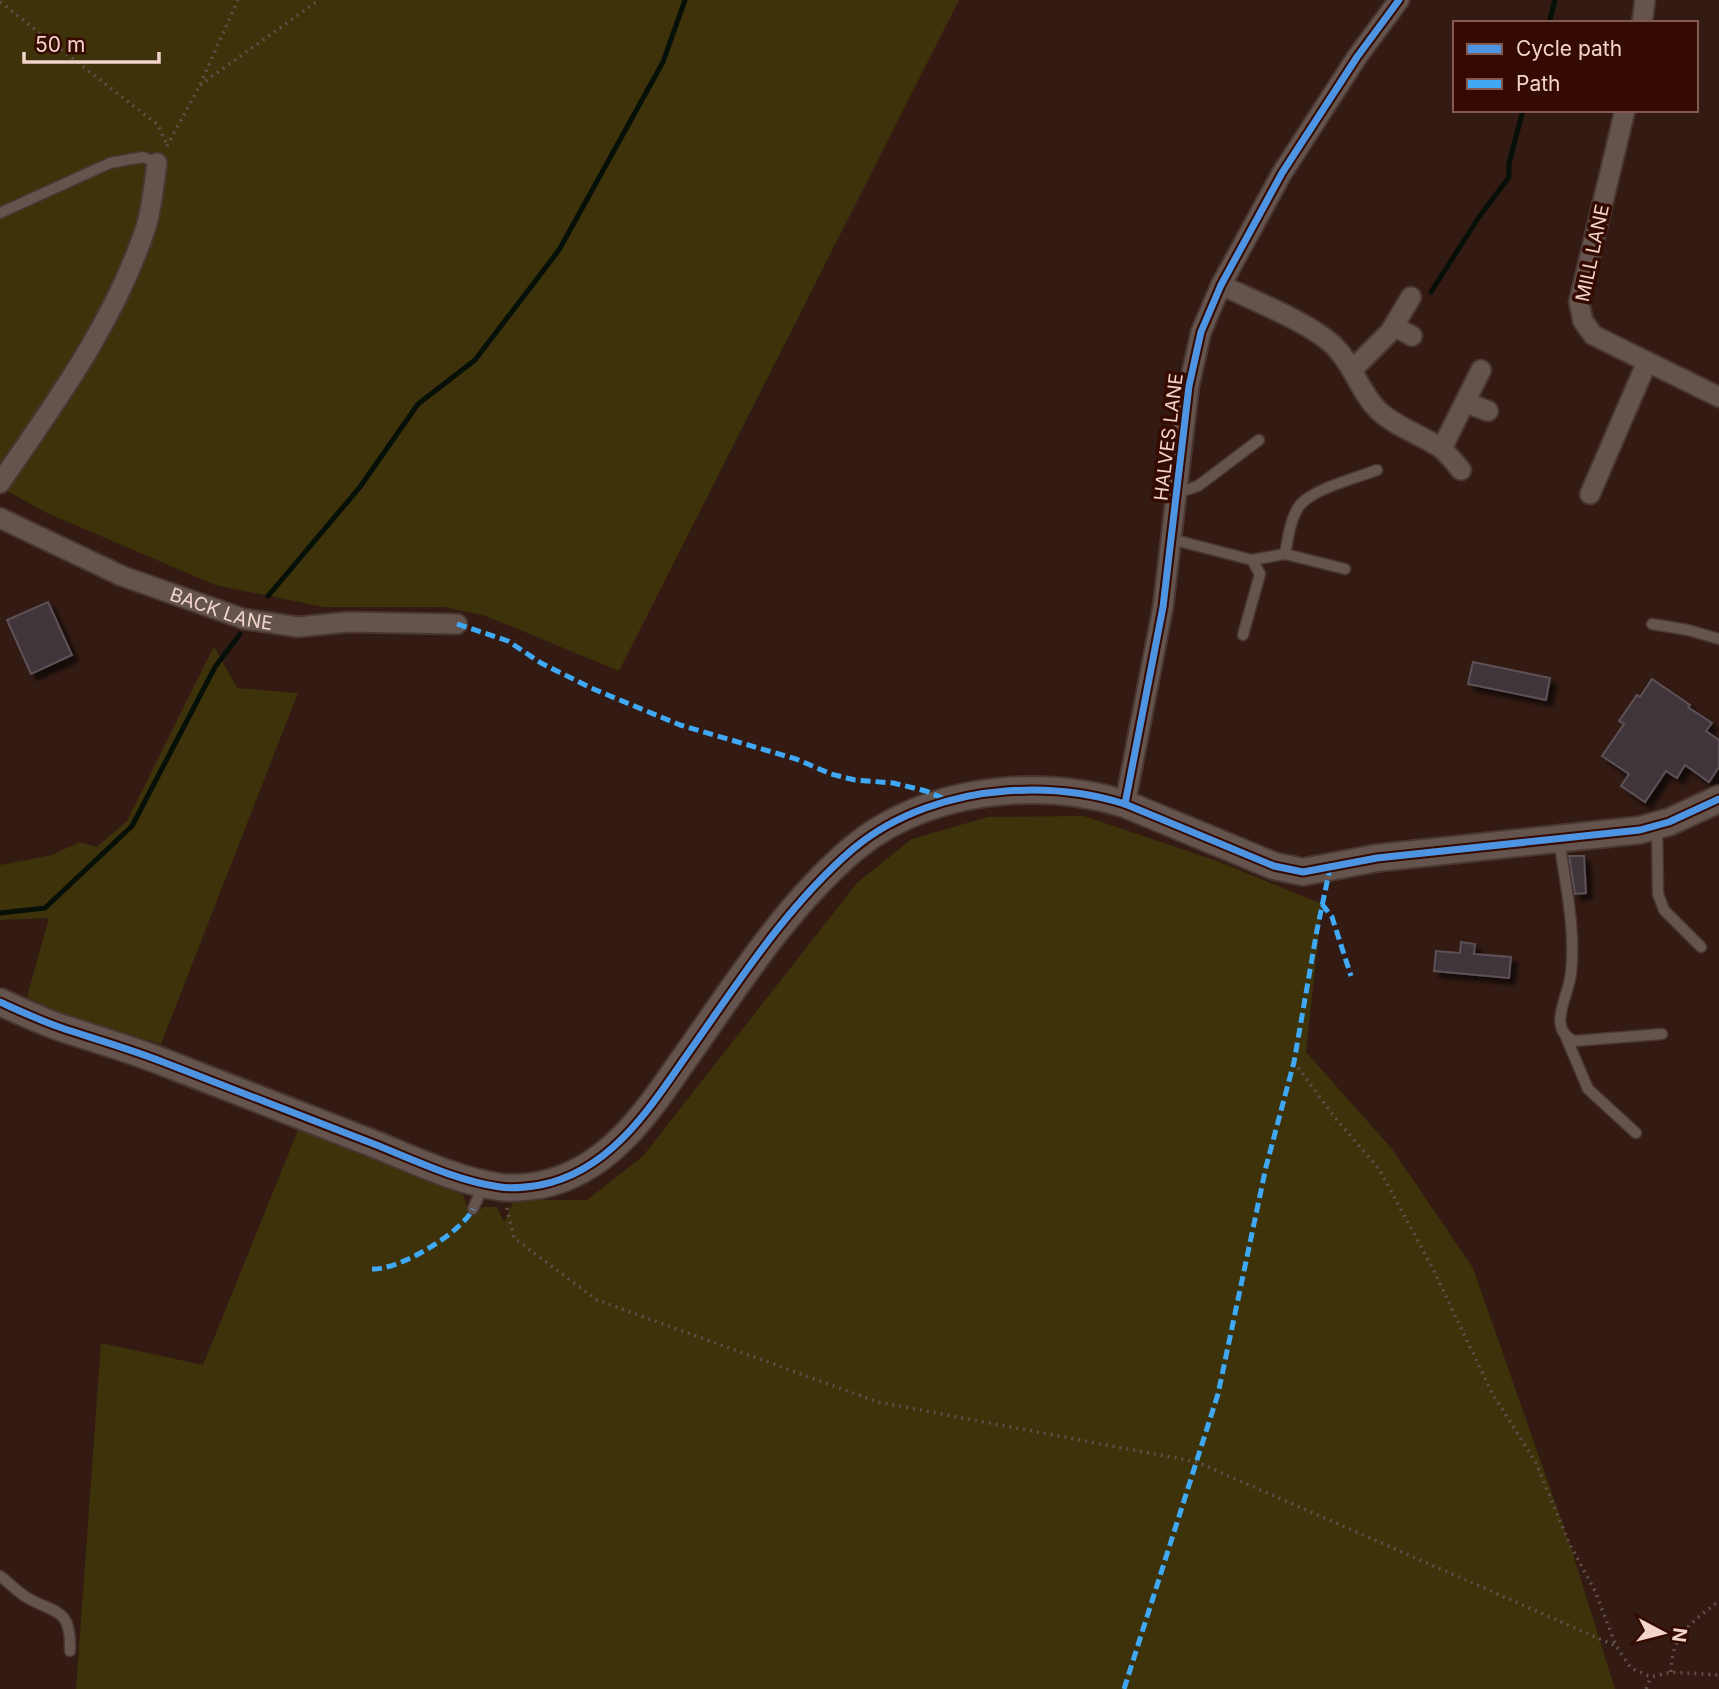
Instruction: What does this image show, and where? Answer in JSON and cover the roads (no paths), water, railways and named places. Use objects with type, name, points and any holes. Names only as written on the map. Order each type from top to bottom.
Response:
[{"type":"street","name":"HALVES LANE","points":[[1125,804],[1163,607],[1189,386],[1201,332],[1221,285],[1282,173],[1357,57],[1399,0]]},
{"type":"street","points":[[1642,21],[1645,0]]},
{"type":"street","name":"MILL LANE","points":[[1625,112],[1579,302],[1583,321],[1593,335],[1719,397]]},
{"type":"street","points":[[0,483],[55,404],[108,314],[146,225],[157,163]]},
{"type":"street","points":[[1221,285],[1306,327],[1333,345],[1380,411],[1395,424],[1442,448],[1461,470]]},
{"type":"street","points":[[1352,370],[1394,326],[1411,297]]},
{"type":"street","points":[[1394,326],[1412,336]]},
{"type":"street","points":[[1588,494],[1647,362]]},
{"type":"street","points":[[1442,448],[1481,370]]},
{"type":"street","points":[[1466,403],[1488,411]]},
{"type":"street","name":"BACK LANE","points":[[0,518],[122,576],[244,619],[298,627],[348,622],[457,624]]},
{"type":"street","points":[[0,1002],[59,1027],[131,1049],[423,1163],[494,1186],[539,1185],[562,1178],[598,1159],[617,1144],[638,1123],[794,910],[855,848],[913,812],[936,804],[987,793],[1027,790],[1104,797],[1274,866],[1303,872],[1377,858],[1640,830],[1719,799]]},
{"type":"lane","points":[[0,213],[110,163],[143,157],[157,163]]},
{"type":"lane","points":[[1177,493],[1198,486],[1259,440]]},
{"type":"lane","points":[[1285,554],[1292,523],[1300,505],[1320,492],[1377,470]]},
{"type":"lane","points":[[1171,539],[1252,560],[1285,554],[1345,569]]},
{"type":"lane","points":[[1243,635],[1260,574],[1252,560]]},
{"type":"lane","points":[[1651,624],[1688,630],[1719,639]]},
{"type":"lane","points":[[1657,825],[1658,894],[1664,910],[1701,947]]},
{"type":"lane","points":[[1558,839],[1574,953],[1571,981],[1559,1019],[1588,1089],[1636,1133]]},
{"type":"lane","points":[[1566,1037],[1574,1041],[1662,1034]]},
{"type":"lane","points":[[473,1209],[494,1186]]},
{"type":"lane","points":[[0,1576],[26,1596],[56,1610],[62,1616],[68,1625],[70,1651]]},
{"type":"waterway","points":[[268,596],[360,487],[418,404],[475,360],[559,250],[663,62],[685,0]]},
{"type":"waterway","points":[[1550,21],[1555,0]]},
{"type":"waterway","points":[[1431,292],[1479,217],[1509,177],[1509,163],[1522,112]]},
{"type":"waterway","points":[[0,913],[45,908],[132,826],[215,667],[240,634]]}]
